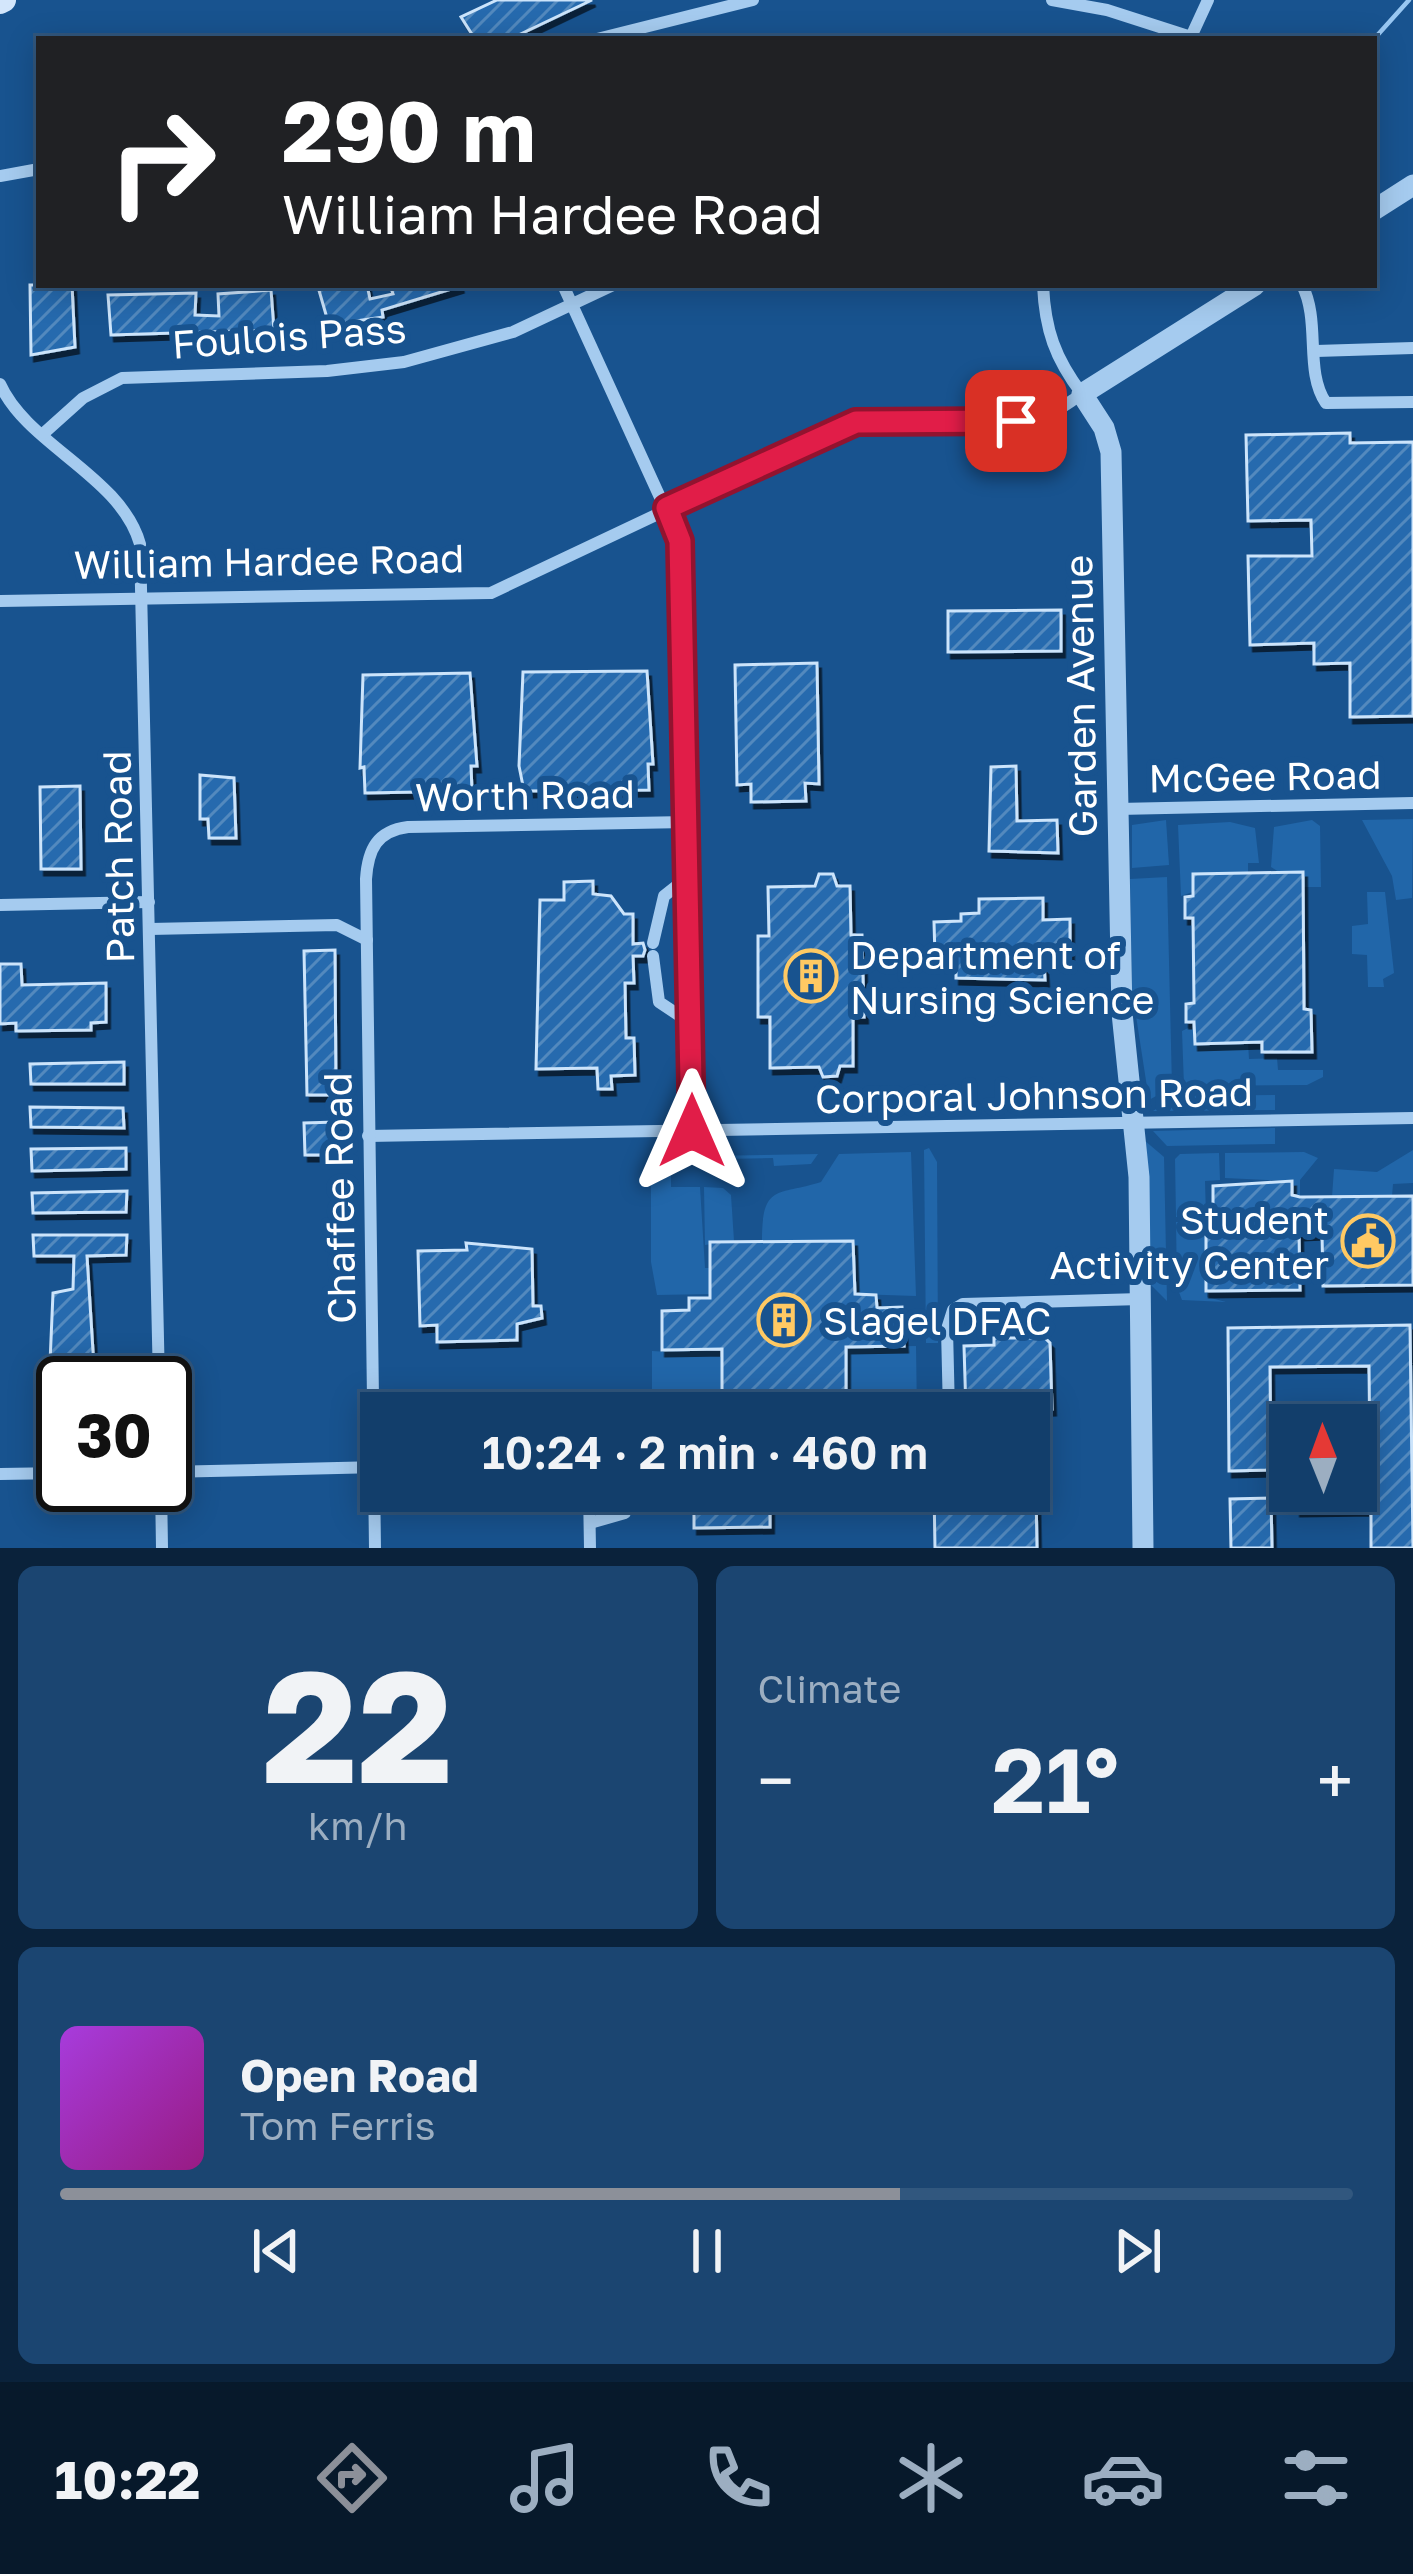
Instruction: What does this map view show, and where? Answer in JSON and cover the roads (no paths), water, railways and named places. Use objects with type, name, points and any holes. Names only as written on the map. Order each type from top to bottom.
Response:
[{"type":"street","points":[[609,36],[753,0]]},
{"type":"street","points":[[1052,0],[1143,20],[1185,36]]},
{"type":"street","points":[[1191,36],[1208,0]]},
{"type":"street","points":[[0,176],[36,170]]},
{"type":"street","points":[[1377,207],[1413,185]]},
{"type":"street","points":[[564,288],[680,541],[692,1131]]},
{"type":"street","name":"Foulois Pass","points":[[44,433],[83,398],[122,378],[327,371],[404,362],[470,347],[607,288]]},
{"type":"street","name":"Garden Avenue","points":[[1043,288],[1049,337],[1058,361],[1104,428],[1111,452],[1122,1013],[1141,1299],[1143,1548]]},
{"type":"street","name":"William Hardee Road","points":[[0,601],[491,593],[844,426],[883,418],[1016,421],[1043,417],[1250,288]]},
{"type":"street","points":[[1303,288],[1319,392],[1326,403],[1413,402]]},
{"type":"street","points":[[1316,350],[1413,347]]},
{"type":"street","name":"Patch Road","points":[[0,384],[21,414],[135,525],[141,599],[158,1356]]},
{"type":"street","name":"McGee Road","points":[[1118,809],[1413,803]]},
{"type":"street","name":"Worth Road","points":[[371,848],[393,829],[408,826],[687,822]]},
{"type":"street","name":"Chaffee Road","points":[[371,848],[366,879],[375,1392]]},
{"type":"street","points":[[688,877],[664,896],[653,949],[659,1002],[692,1024]]},
{"type":"street","points":[[0,905],[149,902]]},
{"type":"street","points":[[150,929],[337,925],[367,940]]},
{"type":"street","name":"Corporal Johnson Road","points":[[368,1136],[1413,1118]]},
{"type":"street","points":[[948,1392],[947,1329],[953,1310],[963,1304],[1141,1299]]},
{"type":"street","points":[[192,1471],[360,1467]]},
{"type":"street","points":[[0,1474],[36,1474]]},
{"type":"street","points":[[161,1512],[162,1548]]},
{"type":"street","name":"Chaffee Road","points":[[375,1548],[376,1512]]},
{"type":"street","points":[[590,1512],[590,1548]]},
{"type":"street","points":[[590,1523],[626,1512]]},
{"type":"waterway","points":[[1377,36],[1409,0]]},
{"type":"place","name":"Department of Nursing Science","points":[[811,976]]},
{"type":"place","name":"Student Activity Center","points":[[1368,1241]]},
{"type":"place","name":"Slagel DFAC","points":[[784,1320]]}]
